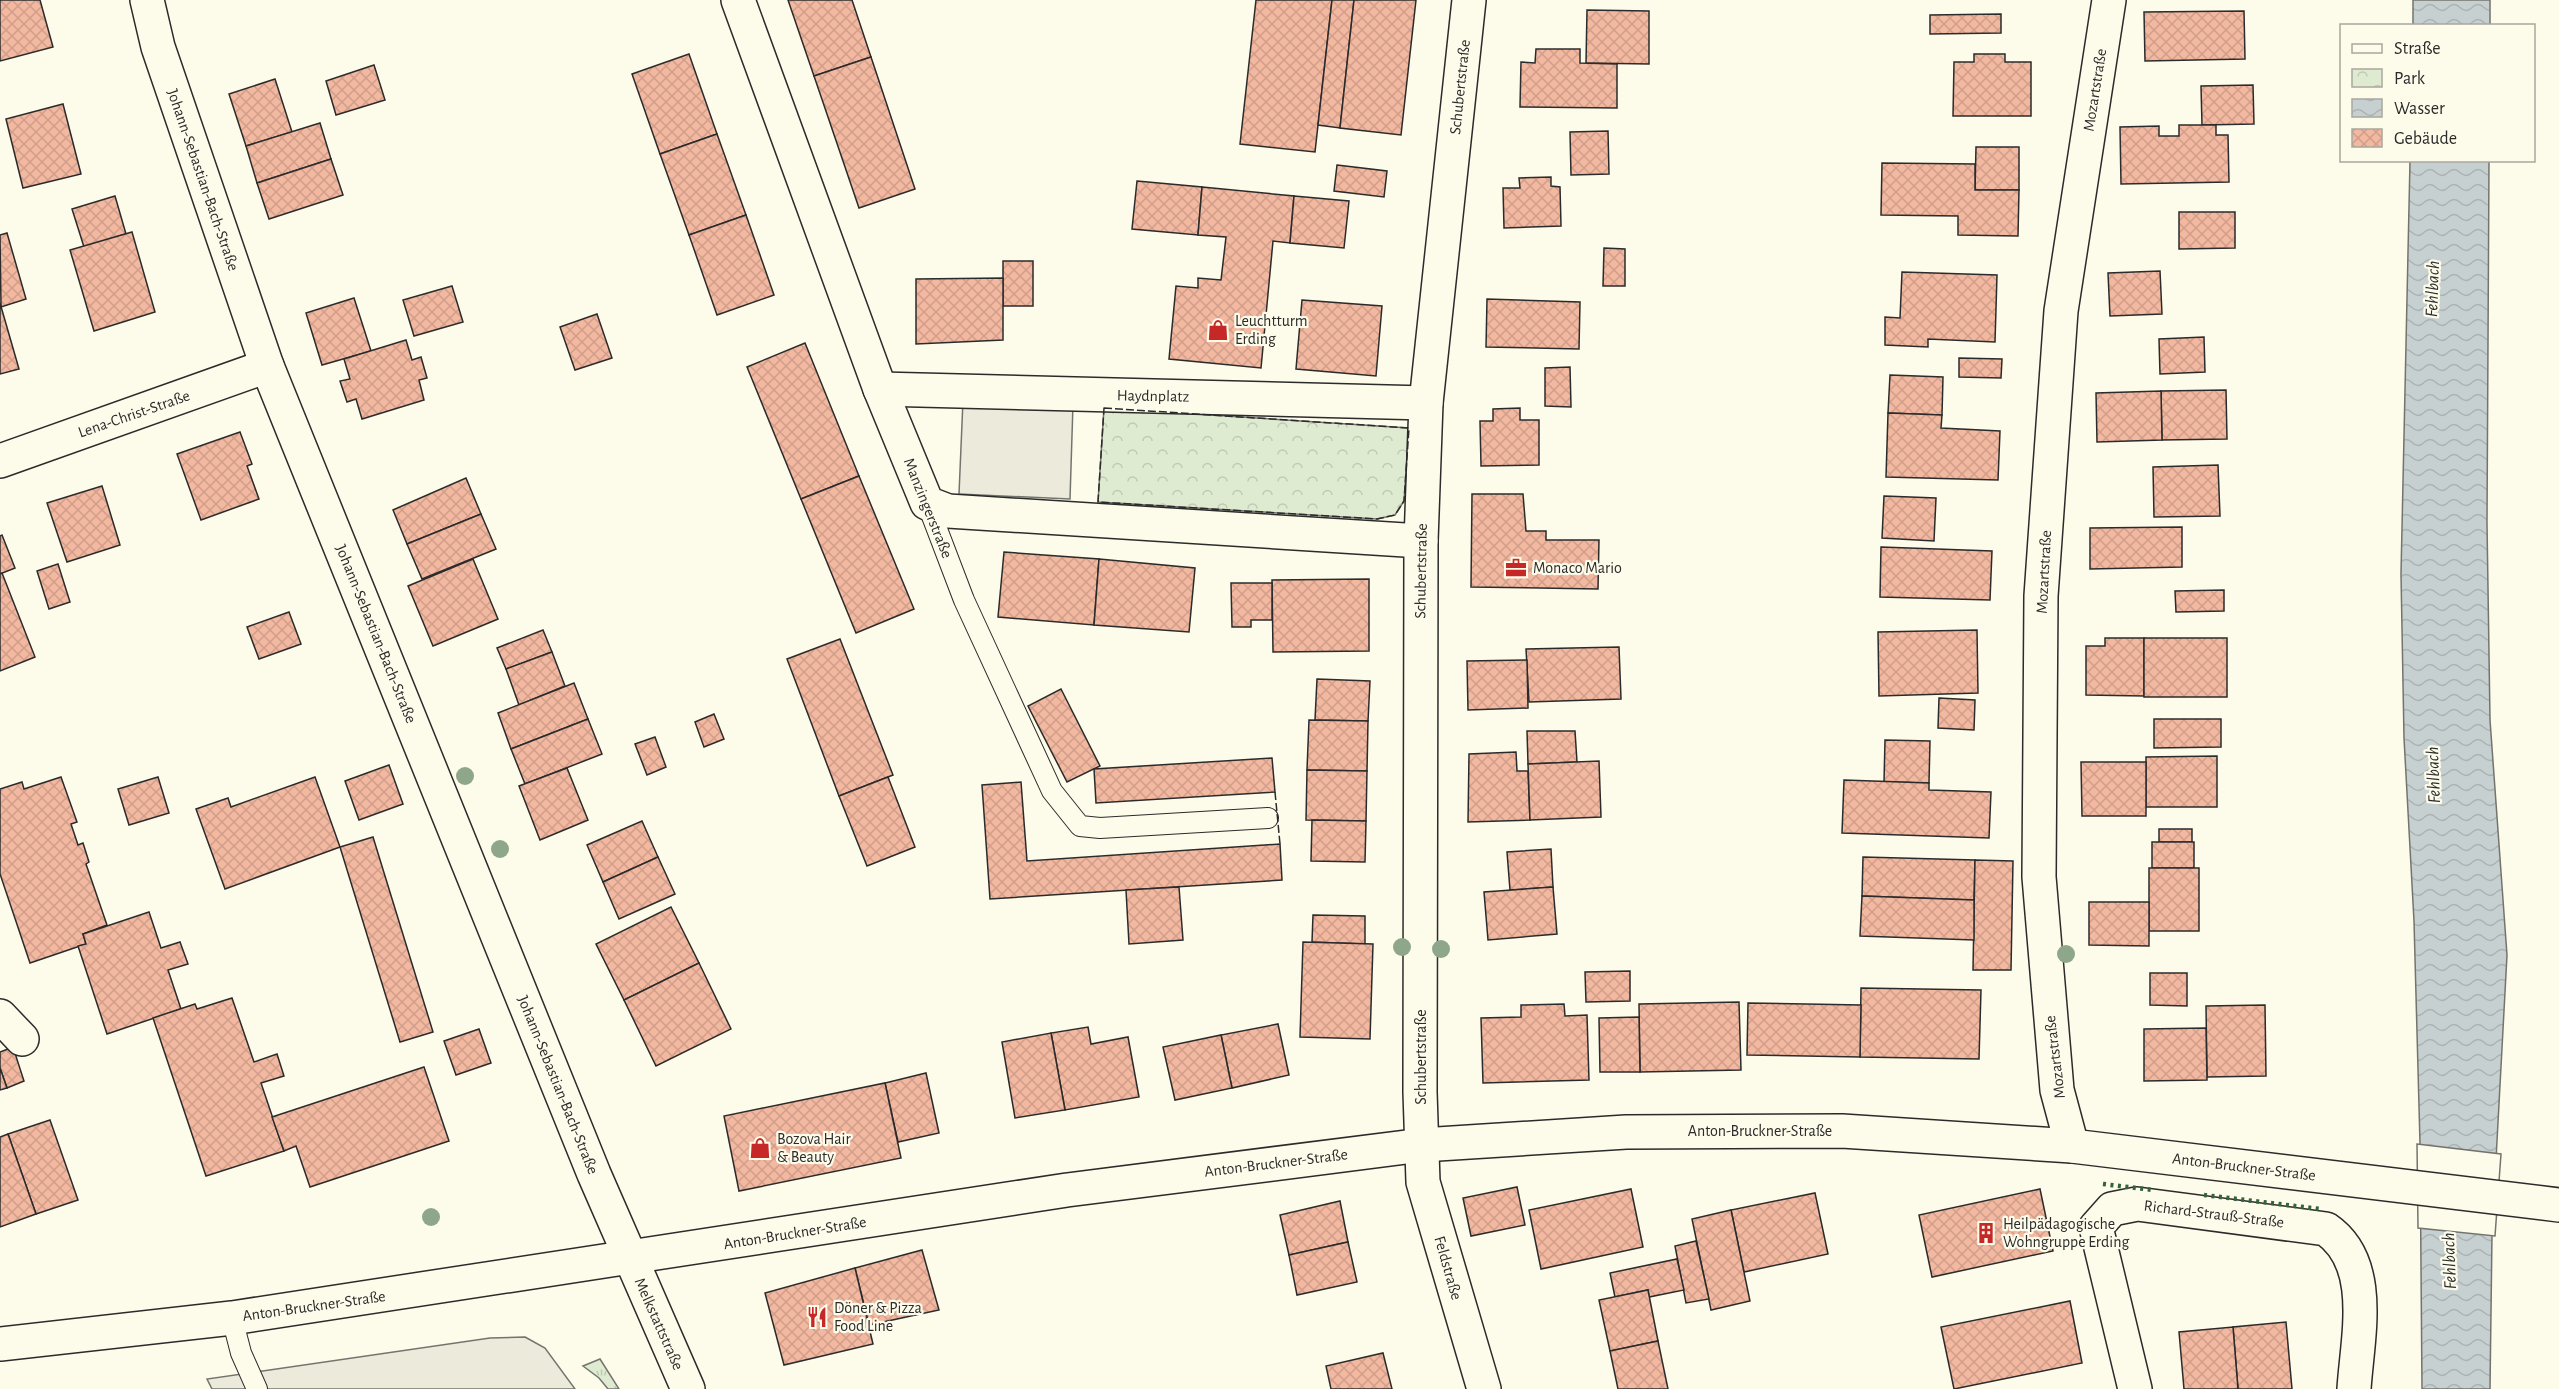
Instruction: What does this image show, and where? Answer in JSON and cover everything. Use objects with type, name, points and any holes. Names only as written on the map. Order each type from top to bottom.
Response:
[{"type":"street","name":"Johann-Sebastian-Bach-Straße","points":[[147,0],[158,47],[267,366],[594,1174],[631,1258]]},
{"type":"street","name":"Manzingerstraße","points":[[738,0],[880,389],[927,503]]},
{"type":"street","name":"Schubertstraße","points":[[1422,1145],[1421,541],[1426,403],[1469,0]]},
{"type":"street","name":"Mozartstraße","points":[[2072,1146],[2057,1090],[2039,877],[2041,596],[2061,312],[2109,0]]},
{"type":"street","name":"Lena-Christ-Straße","points":[[0,461],[267,366]]},
{"type":"street","name":"Haydnplatz","points":[[880,389],[1426,403]]},
{"type":"street","points":[[927,503],[948,511],[1421,541]]},
{"type":"street","name":"Anton-Bruckner-Straße","points":[[0,1344],[232,1318],[1067,1190],[1422,1145],[1626,1132],[1842,1131],[2072,1146],[2559,1205]]},
{"type":"street","name":"Feldstraße","points":[[1422,1145],[1423,1182],[1484,1389]]},
{"type":"street","name":"Richard-Strauß-Straße","points":[[2135,1389],[2096,1227],[2112,1209],[2137,1204],[2326,1229],[2337,1236],[2356,1274],[2360,1300],[2354,1389]]},
{"type":"street","name":"Melkstattstraße","points":[[631,1258],[688,1389]]},
{"type":"lane","name":"Manzingerstraße","points":[[927,503],[964,600],[1052,791],[1066,812],[1080,826],[1100,828],[1268,819]]},
{"type":"lane","points":[[232,1318],[241,1353],[257,1389]]},
{"type":"green space","points":[[1104,408],[1409,428],[1404,501],[1395,515],[1377,519],[1098,502]]},
{"type":"green space","points":[[600,1359],[619,1389],[608,1389],[599,1378],[583,1366]]},
{"type":"shaded area","points":[[963,400],[1073,404],[1070,499],[959,494]]},
{"type":"shaded area","points":[[525,1337],[545,1348],[575,1389],[212,1389],[207,1379],[490,1338]]},
{"type":"water","points":[[2413,0],[2490,0],[2490,24],[2413,24]]},
{"type":"water","name":"Fehlbach","points":[[2410,162],[2489,162],[2487,523],[2490,720],[2507,955],[2492,1234],[2490,1389],[2422,1389],[2420,1143],[2414,921],[2404,738],[2401,574]]},
{"type":"pier","points":[[2417,1144],[2501,1154],[2495,1236],[2418,1228]]},
{"type":"building","points":[[0,0],[40,0],[53,47],[0,61]]},
{"type":"building","points":[[788,0],[852,0],[871,57],[814,76]]},
{"type":"building","points":[[1256,0],[1332,0],[1315,152],[1240,144]]},
{"type":"building","points":[[1332,0],[1354,0],[1340,128],[1318,125]]},
{"type":"building","points":[[1354,0],[1416,0],[1401,135],[1340,128]]},
{"type":"building","points":[[1587,10],[1649,11],[1649,64],[1586,63]]},
{"type":"building","points":[[2244,11],[2245,59],[2145,61],[2144,12]]},
{"type":"building","points":[[2001,14],[2001,33],[1930,34],[1930,15]]},
{"type":"building","points":[[1536,49],[1580,49],[1580,63],[1617,64],[1617,108],[1520,107],[1521,62],[1535,63]]},
{"type":"building","points":[[689,54],[717,134],[660,154],[632,74]]},
{"type":"building","points":[[1974,54],[2005,54],[2005,62],[2031,62],[2031,116],[1953,116],[1954,62],[1974,62]]},
{"type":"building","points":[[871,57],[915,189],[859,208],[814,76]]},
{"type":"building","points":[[374,65],[385,100],[336,115],[326,81]]},
{"type":"building","points":[[275,79],[292,132],[246,146],[229,94]]},
{"type":"building","points":[[2253,85],[2254,124],[2202,125],[2201,86]]},
{"type":"building","points":[[63,104],[81,174],[23,188],[6,119]]},
{"type":"building","points":[[320,123],[331,159],[257,183],[246,146]]},
{"type":"building","points":[[2179,125],[2216,125],[2216,135],[2228,135],[2229,182],[2121,184],[2120,127],[2159,126],[2159,136],[2179,136]]},
{"type":"building","points":[[1608,131],[1609,174],[1571,175],[1570,132]]},
{"type":"building","points":[[717,134],[746,215],[689,235],[660,154]]},
{"type":"building","points":[[1976,147],[2019,147],[2019,190],[1975,190]]},
{"type":"building","points":[[331,159],[343,195],[269,219],[257,183]]},
{"type":"building","points":[[1882,163],[1975,164],[1975,190],[2019,190],[2018,236],[1958,235],[1958,216],[1881,215]]},
{"type":"building","points":[[1337,165],[1387,171],[1384,197],[1334,191]]},
{"type":"building","points":[[1551,177],[1551,186],[1560,187],[1561,226],[1504,228],[1503,188],[1520,188],[1519,178]]},
{"type":"building","points":[[1137,181],[1202,187],[1198,235],[1132,229]]},
{"type":"building","points":[[1202,187],[1294,196],[1290,243],[1273,241],[1261,368],[1169,359],[1176,286],[1198,288],[1198,278],[1221,280],[1226,237],[1198,235]]},
{"type":"building","points":[[115,196],[126,234],[84,247],[72,209]]},
{"type":"building","points":[[1294,196],[1349,201],[1344,248],[1290,243]]},
{"type":"building","points":[[2179,212],[2235,212],[2235,248],[2179,249]]},
{"type":"building","points":[[746,215],[774,295],[717,315],[689,235]]},
{"type":"building","points":[[132,232],[155,312],[94,331],[70,250]]},
{"type":"building","points":[[7,233],[26,299],[1,307],[0,235]]},
{"type":"building","points":[[1604,248],[1625,249],[1625,286],[1603,286]]},
{"type":"building","points":[[1003,261],[1033,261],[1033,306],[1003,306]]},
{"type":"building","points":[[2160,271],[2162,314],[2110,316],[2108,273]]},
{"type":"building","points":[[1902,272],[1997,275],[1995,342],[1928,339],[1928,347],[1885,345],[1885,317],[1900,318]]},
{"type":"building","points":[[1003,278],[1003,340],[916,344],[916,279]]},
{"type":"building","points":[[452,286],[463,322],[414,336],[403,300]]},
{"type":"building","points":[[354,298],[371,351],[322,365],[306,313]]},
{"type":"building","points":[[1487,299],[1580,302],[1579,349],[1486,347]]},
{"type":"building","points":[[1302,300],[1382,306],[1376,376],[1296,369]]},
{"type":"building","points":[[0,303],[19,369],[0,374]]},
{"type":"building","points":[[597,314],[612,358],[575,370],[560,327]]},
{"type":"building","points":[[2204,337],[2205,372],[2160,374],[2159,339]]},
{"type":"building","points":[[406,340],[412,360],[421,357],[427,378],[419,380],[424,400],[362,419],[356,399],[347,402],[340,381],[350,379],[344,359]]},
{"type":"building","points":[[805,343],[859,476],[801,499],[747,367]]},
{"type":"building","points":[[1959,358],[2002,359],[2001,378],[1959,377]]},
{"type":"building","points":[[1570,367],[1571,407],[1545,406],[1545,368]]},
{"type":"building","points":[[1890,375],[1943,377],[1942,415],[1888,413]]},
{"type":"building","points":[[2226,390],[2227,439],[2162,440],[2161,391]]},
{"type":"building","points":[[2161,391],[2162,440],[2097,442],[2096,393]]},
{"type":"building","points":[[1520,408],[1520,420],[1539,420],[1539,465],[1481,466],[1480,421],[1493,421],[1493,409]]},
{"type":"building","points":[[1888,413],[1942,415],[1941,428],[2000,431],[1998,480],[1886,477]]},
{"type":"building","points":[[240,432],[252,464],[247,466],[259,499],[201,520],[177,454]]},
{"type":"building","points":[[2218,465],[2220,516],[2154,517],[2153,467]]},
{"type":"building","points":[[859,476],[914,609],[856,633],[801,499]]},
{"type":"building","points":[[466,478],[481,514],[407,544],[393,510]]},
{"type":"building","points":[[102,486],[120,545],[67,562],[47,503]]},
{"type":"building","points":[[1472,494],[1523,494],[1526,531],[1546,531],[1546,540],[1599,540],[1598,589],[1471,587]]},
{"type":"building","points":[[1884,496],[1936,498],[1934,541],[1882,538]]},
{"type":"building","points":[[481,514],[496,549],[422,579],[407,544]]},
{"type":"building","points":[[2182,527],[2182,567],[2090,569],[2090,528]]},
{"type":"building","points":[[2,535],[15,568],[0,574],[0,536]]},
{"type":"building","points":[[1881,547],[1992,551],[1990,600],[1880,597]]},
{"type":"building","points":[[1004,552],[1099,559],[1094,625],[998,617]]},
{"type":"building","points":[[473,559],[498,619],[433,646],[408,586]]},
{"type":"building","points":[[1099,559],[1195,568],[1189,632],[1094,625]]},
{"type":"building","points":[[58,564],[70,602],[49,609],[37,571]]},
{"type":"building","points":[[2,573],[35,657],[0,671],[0,574]]},
{"type":"building","points":[[1369,579],[1369,651],[1273,652],[1272,580]]},
{"type":"building","points":[[1231,583],[1272,583],[1272,620],[1251,620],[1251,627],[1232,627]]},
{"type":"building","points":[[2224,590],[2224,611],[2176,612],[2175,591]]},
{"type":"building","points":[[289,612],[301,644],[259,659],[247,627]]},
{"type":"building","points":[[543,630],[552,652],[506,669],[497,648]]},
{"type":"building","points":[[1977,630],[1978,693],[1879,696],[1878,632]]},
{"type":"building","points":[[2105,638],[2144,638],[2144,696],[2086,695],[2086,646],[2105,646]]},
{"type":"building","points":[[2144,638],[2227,638],[2227,697],[2144,697]]},
{"type":"building","points":[[840,639],[893,775],[839,796],[787,659]]},
{"type":"building","points":[[1619,647],[1621,699],[1529,702],[1526,649]]},
{"type":"building","points":[[552,652],[565,686],[519,705],[506,669]]},
{"type":"building","points":[[1527,660],[1528,708],[1468,710],[1467,661]]},
{"type":"building","points":[[1317,679],[1370,681],[1368,721],[1315,720]]},
{"type":"building","points":[[574,683],[588,719],[511,749],[498,713]]},
{"type":"building","points":[[1061,689],[1100,766],[1067,782],[1028,706]]},
{"type":"building","points":[[1939,698],[1975,700],[1974,730],[1938,728]]},
{"type":"building","points":[[714,714],[724,739],[704,747],[695,722]]},
{"type":"building","points":[[588,719],[602,754],[525,784],[511,749]]},
{"type":"building","points":[[2154,719],[2221,719],[2221,747],[2154,748]]},
{"type":"building","points":[[1309,720],[1368,721],[1367,771],[1307,770]]},
{"type":"building","points":[[1527,731],[1575,731],[1577,762],[1528,764]]},
{"type":"building","points":[[655,737],[666,767],[647,775],[635,744]]},
{"type":"building","points":[[1885,740],[1930,741],[1929,783],[1884,782]]},
{"type":"building","points":[[1516,752],[1517,771],[1528,771],[1530,820],[1468,822],[1469,754]]},
{"type":"building","points":[[2217,756],[2217,807],[2146,807],[2146,757]]},
{"type":"building","points":[[1272,758],[1275,792],[1096,803],[1094,769]]},
{"type":"building","points":[[1599,761],[1601,817],[1530,820],[1528,764]]},
{"type":"building","points":[[2081,762],[2146,762],[2146,816],[2082,816]]},
{"type":"building","points":[[389,765],[403,804],[359,820],[345,781]]},
{"type":"building","points":[[567,768],[588,820],[540,840],[519,786]]},
{"type":"building","points":[[1307,770],[1367,771],[1366,821],[1306,820]]},
{"type":"building","points":[[61,777],[77,822],[71,824],[78,845],[83,843],[89,862],[86,864],[107,925],[83,934],[86,944],[30,963],[0,874],[0,789],[22,782],[24,789]]},
{"type":"building","points":[[158,777],[169,813],[129,825],[118,789]]},
{"type":"building","points":[[315,777],[340,847],[225,889],[196,809],[228,798],[231,807]]},
{"type":"building","points":[[888,777],[915,847],[867,866],[839,796]]},
{"type":"building","points":[[1844,780],[1929,783],[1929,790],[1991,792],[1989,838],[1842,833]]},
{"type":"building","points":[[1021,782],[1027,861],[1280,844],[1282,880],[990,899],[982,785]]},
{"type":"building","points":[[1312,820],[1366,821],[1365,862],[1311,861]]},
{"type":"building","points":[[642,821],[658,857],[603,882],[587,845]]},
{"type":"building","points":[[2159,829],[2192,829],[2192,842],[2159,842]]},
{"type":"building","points":[[373,837],[433,1032],[400,1042],[340,847]]},
{"type":"building","points":[[2152,842],[2194,842],[2194,868],[2152,868]]},
{"type":"building","points":[[1551,849],[1553,887],[1510,890],[1507,852]]},
{"type":"building","points":[[658,857],[675,894],[619,919],[603,882]]},
{"type":"building","points":[[1863,857],[1975,860],[1974,900],[1862,896]]},
{"type":"building","points":[[1975,860],[2013,861],[2011,970],[1973,970]]},
{"type":"building","points":[[2149,868],[2199,868],[2199,931],[2149,931]]},
{"type":"building","points":[[1179,887],[1183,940],[1129,944],[1126,890]]},
{"type":"building","points":[[1553,887],[1557,934],[1488,940],[1484,892]]},
{"type":"building","points":[[1862,896],[1974,900],[1974,940],[1860,936]]},
{"type":"building","points":[[2089,902],[2149,902],[2149,946],[2089,945]]},
{"type":"building","points":[[671,907],[699,963],[624,1000],[596,944]]},
{"type":"building","points":[[149,912],[161,948],[180,942],[188,964],[168,970],[181,1009],[107,1034],[78,946],[86,944],[83,934]]},
{"type":"building","points":[[1313,915],[1365,916],[1365,944],[1312,942]]},
{"type":"building","points":[[1303,942],[1373,944],[1370,1039],[1300,1037]]},
{"type":"building","points":[[699,963],[731,1029],[656,1066],[624,1000]]},
{"type":"building","points":[[1630,971],[1630,1001],[1586,1002],[1585,972]]},
{"type":"building","points":[[2150,973],[2187,973],[2187,1006],[2150,1005]]},
{"type":"building","points":[[1861,988],[1981,990],[1979,1059],[1860,1057]]},
{"type":"building","points":[[232,998],[254,1062],[277,1054],[284,1076],[261,1083],[284,1151],[206,1176],[153,1018],[195,1004],[197,1009]]},
{"type":"building","points":[[1739,1002],[1741,1070],[1640,1072],[1639,1004]]},
{"type":"building","points":[[1748,1003],[1861,1005],[1860,1057],[1747,1055]]},
{"type":"building","points":[[1564,1004],[1565,1016],[1587,1015],[1589,1080],[1483,1083],[1481,1018],[1521,1017],[1521,1005]]},
{"type":"building","points":[[2265,1005],[2266,1076],[2207,1077],[2206,1006]]},
{"type":"building","points":[[1639,1017],[1640,1072],[1600,1072],[1599,1018]]},
{"type":"building","points":[[1278,1024],[1289,1075],[1232,1088],[1221,1035]]},
{"type":"building","points":[[1088,1027],[1091,1044],[1128,1037],[1139,1097],[1065,1110],[1051,1033]]},
{"type":"building","points":[[2206,1028],[2207,1080],[2144,1081],[2144,1029]]},
{"type":"building","points":[[479,1029],[491,1063],[456,1075],[444,1041]]},
{"type":"building","points":[[1051,1033],[1065,1110],[1015,1118],[1002,1042]]},
{"type":"building","points":[[1221,1035],[1232,1088],[1175,1100],[1163,1047]]},
{"type":"building","points":[[13,1047],[24,1081],[7,1088],[0,1068],[0,1052]]},
{"type":"building","points":[[424,1067],[449,1141],[310,1187],[296,1146],[284,1151],[272,1117]]},
{"type":"building","points":[[0,1068],[7,1088],[0,1090]]},
{"type":"building","points":[[926,1073],[939,1133],[898,1142],[885,1083]]},
{"type":"building","points":[[885,1083],[901,1158],[739,1191],[724,1116]]},
{"type":"building","points":[[50,1120],[78,1200],[36,1214],[8,1134]]},
{"type":"building","points":[[8,1134],[36,1214],[0,1227],[0,1137]]},
{"type":"building","points":[[1517,1187],[1525,1225],[1471,1236],[1463,1198]]},
{"type":"building","points":[[1631,1189],[1643,1247],[1541,1269],[1529,1210]]},
{"type":"building","name":"Heilpädagogische Wohngruppe Erding","points":[[2040,1189],[2053,1251],[1932,1277],[1919,1215]]},
{"type":"building","points":[[1815,1193],[1828,1254],[1744,1272],[1731,1210]]},
{"type":"building","points":[[1340,1201],[1348,1242],[1289,1255],[1280,1215]]},
{"type":"building","points":[[1731,1210],[1750,1301],[1711,1310],[1692,1219]]},
{"type":"building","points":[[1696,1241],[1709,1299],[1686,1303],[1675,1246]]},
{"type":"building","points":[[1348,1242],[1357,1282],[1297,1295],[1289,1255]]},
{"type":"building","points":[[922,1250],[939,1310],[869,1325],[855,1268]]},
{"type":"building","points":[[1677,1259],[1684,1290],[1649,1297],[1648,1290],[1615,1297],[1610,1273]]},
{"type":"building","points":[[855,1268],[873,1344],[784,1365],[765,1293]]},
{"type":"building","points":[[1648,1290],[1658,1341],[1610,1351],[1599,1300]]},
{"type":"building","points":[[2070,1301],[2082,1363],[1954,1389],[1941,1327]]},
{"type":"building","points":[[2286,1322],[2292,1389],[2238,1389],[2233,1327]]},
{"type":"building","points":[[2233,1327],[2238,1389],[2184,1389],[2179,1332]]},
{"type":"building","points":[[1658,1341],[1668,1389],[1618,1389],[1610,1351]]},
{"type":"building","points":[[1383,1353],[1392,1389],[1331,1389],[1326,1366]]},
{"type":"hedge","points":[[2103,1184],[2153,1190]]},
{"type":"hedge","points":[[2204,1195],[2320,1209]]},
{"type":"fence","points":[[1104,408],[1409,428],[1404,501],[1395,515],[1377,519],[1098,502],[1104,408]]},
{"type":"fence","points":[[1275,792],[1280,844]]},
{"type":"place","name":"Leuchtturm Erding","points":[[1218,330]]},
{"type":"place","name":"Monaco Mario","points":[[1516,568]]},
{"type":"place","name":"Bozova Hair & Beauty","points":[[760,1148]]},
{"type":"place","name":"Heilpädagogische Wohngruppe Erding","points":[[1986,1233]]},
{"type":"place","name":"Döner & Pizza Food Line","points":[[817,1317]]}]
